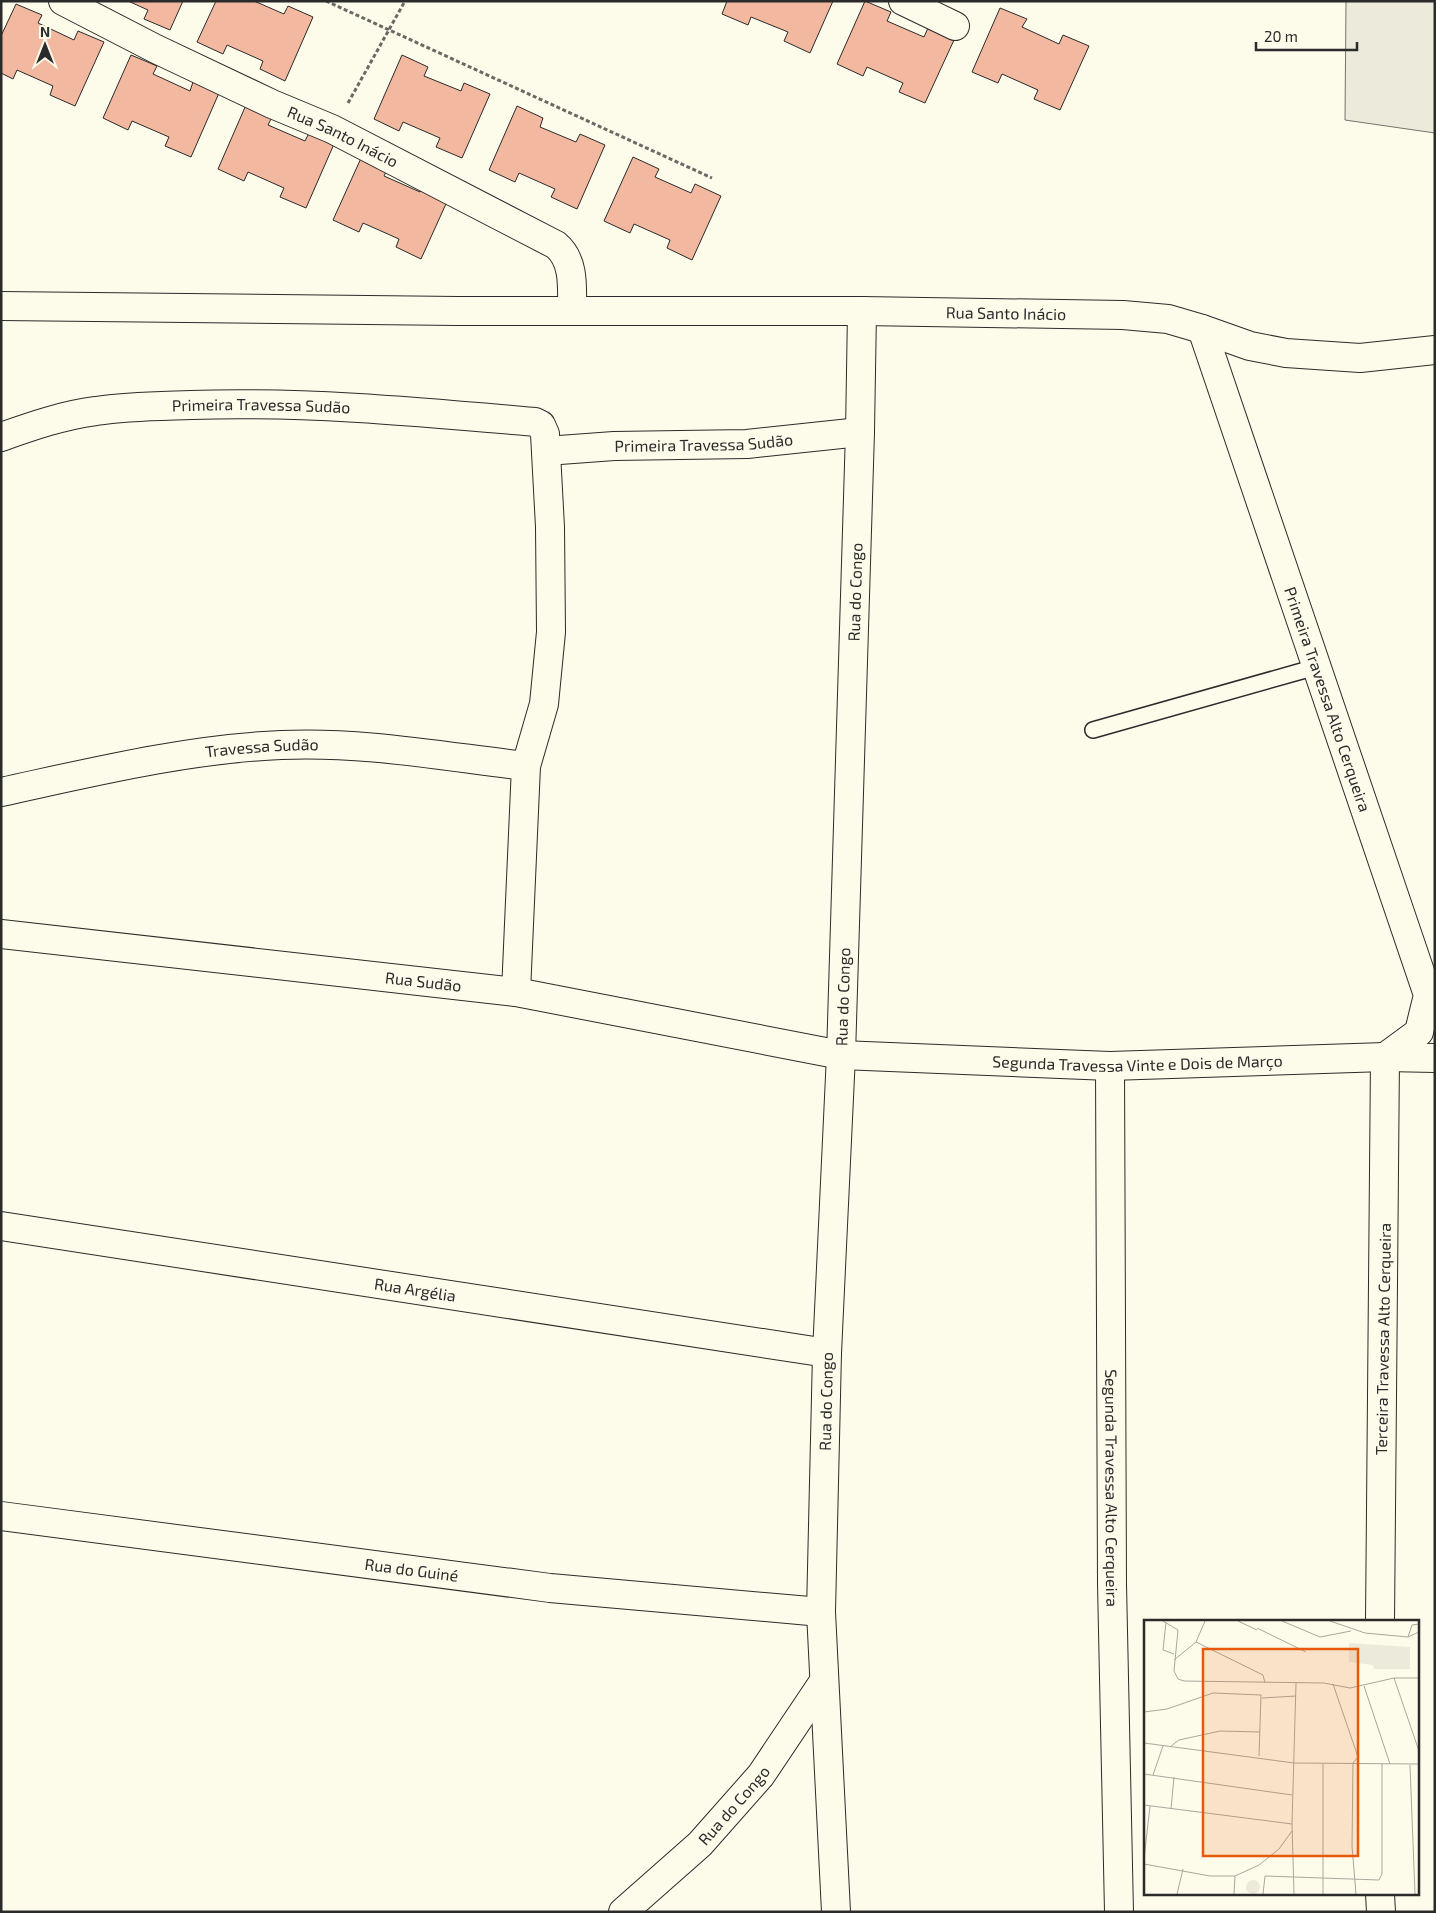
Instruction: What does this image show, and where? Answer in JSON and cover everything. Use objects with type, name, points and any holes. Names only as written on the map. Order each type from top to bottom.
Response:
[{"type":"street","name":"Rua Santo Inácio","points":[[63,1],[174,58],[272,104],[332,129],[556,244],[566,256],[570,267],[572,311]]},
{"type":"street","points":[[903,1],[955,26]]},
{"type":"street","name":"Rua Santo Inácio","points":[[1,306],[572,311],[862,311],[1123,315],[1168,319],[1250,346],[1286,353],[1360,358],[1435,350]]},
{"type":"street","name":"Rua do Congo","points":[[836,1912],[821,1612],[827,1353],[841,1055],[862,311]]},
{"type":"street","name":"Primeira Travessa Alto Cerqueira","points":[[1202,329],[1428,995],[1419,1032],[1385,1057]]},
{"type":"street","name":"Primeira Travessa Sudão","points":[[1,437],[56,419],[96,411],[157,406],[244,403],[456,415],[539,423],[544,429],[546,450],[614,446],[747,444],[860,432]]},
{"type":"street","points":[[516,992],[526,766],[544,704],[552,632],[546,450]]},
{"type":"street","name":"Travessa Sudão","points":[[1,792],[162,759],[224,750],[282,745],[356,746],[526,766]]},
{"type":"street","name":"Rua Sudão","points":[[1,934],[516,992],[841,1055]]},
{"type":"street","name":"Segunda Travessa Vinte e Dois de Março","points":[[841,1055],[1110,1066],[1385,1057],[1435,1058]]},
{"type":"street","name":"Terceira Travessa Alto Cerqueira","points":[[1380,1620],[1385,1057]]},
{"type":"street","name":"Segunda Travessa Alto Cerqueira","points":[[1110,1066],[1112,1574],[1119,1912]]},
{"type":"street","name":"Rua Argélia","points":[[1,1226],[827,1353]]},
{"type":"street","name":"Rua do Guiné","points":[[1,1516],[550,1588],[821,1612]]},
{"type":"street","name":"Rua do Congo","points":[[623,1912],[700,1844],[761,1775],[824,1681]]},
{"type":"street","points":[[1380,1896],[1381,1912]]},
{"type":"lane","points":[[1094,730],[1316,667]]},
{"type":"path","points":[[326,1],[712,178]]},
{"type":"path","points":[[332,129],[405,1]]},
{"type":"shaded area","points":[[1346,1],[1435,1],[1435,133],[1345,120]]},
{"type":"building","points":[[128,1],[183,1],[170,30],[144,19],[148,10]]},
{"type":"building","points":[[216,1],[254,1],[284,14],[288,6],[313,17],[285,81],[260,69],[263,61],[227,45],[223,54],[197,42]]},
{"type":"building","points":[[727,1],[833,1],[810,53],[784,41],[788,32],[751,17],[748,25],[722,14]]},
{"type":"building","points":[[865,1],[891,12],[887,21],[924,37],[928,28],[954,40],[925,103],[899,92],[903,83],[867,67],[863,76],[837,64]]},
{"type":"building","points":[[16,4],[42,15],[38,23],[74,40],[78,31],[104,42],[75,106],[50,95],[53,86],[17,70],[13,79],[1,73],[1,36]]},
{"type":"building","points":[[1000,8],[1027,19],[1022,27],[1059,44],[1063,35],[1089,46],[1060,110],[1034,99],[1038,90],[1002,74],[998,83],[972,72]]},
{"type":"building","points":[[131,55],[157,66],[153,74],[190,91],[193,82],[219,93],[191,157],[165,146],[169,137],[132,121],[128,130],[103,118]]},
{"type":"building","points":[[402,55],[428,67],[424,76],[461,91],[464,83],[490,94],[462,158],[436,147],[440,138],[403,122],[399,131],[374,119]]},
{"type":"building","points":[[246,105],[272,117],[268,125],[305,141],[309,133],[334,144],[306,208],[280,197],[284,188],[248,172],[244,181],[218,169]]},
{"type":"building","points":[[517,106],[543,118],[540,127],[576,142],[580,134],[605,145],[577,209],[551,197],[555,189],[519,173],[515,182],[489,170]]},
{"type":"building","points":[[362,156],[388,168],[384,176],[420,192],[424,184],[450,195],[421,259],[396,247],[399,239],[363,223],[359,232],[333,220]]},
{"type":"building","points":[[633,157],[659,169],[655,177],[691,193],[695,184],[721,196],[692,260],[667,248],[670,240],[634,224],[630,233],[604,221]]}]
